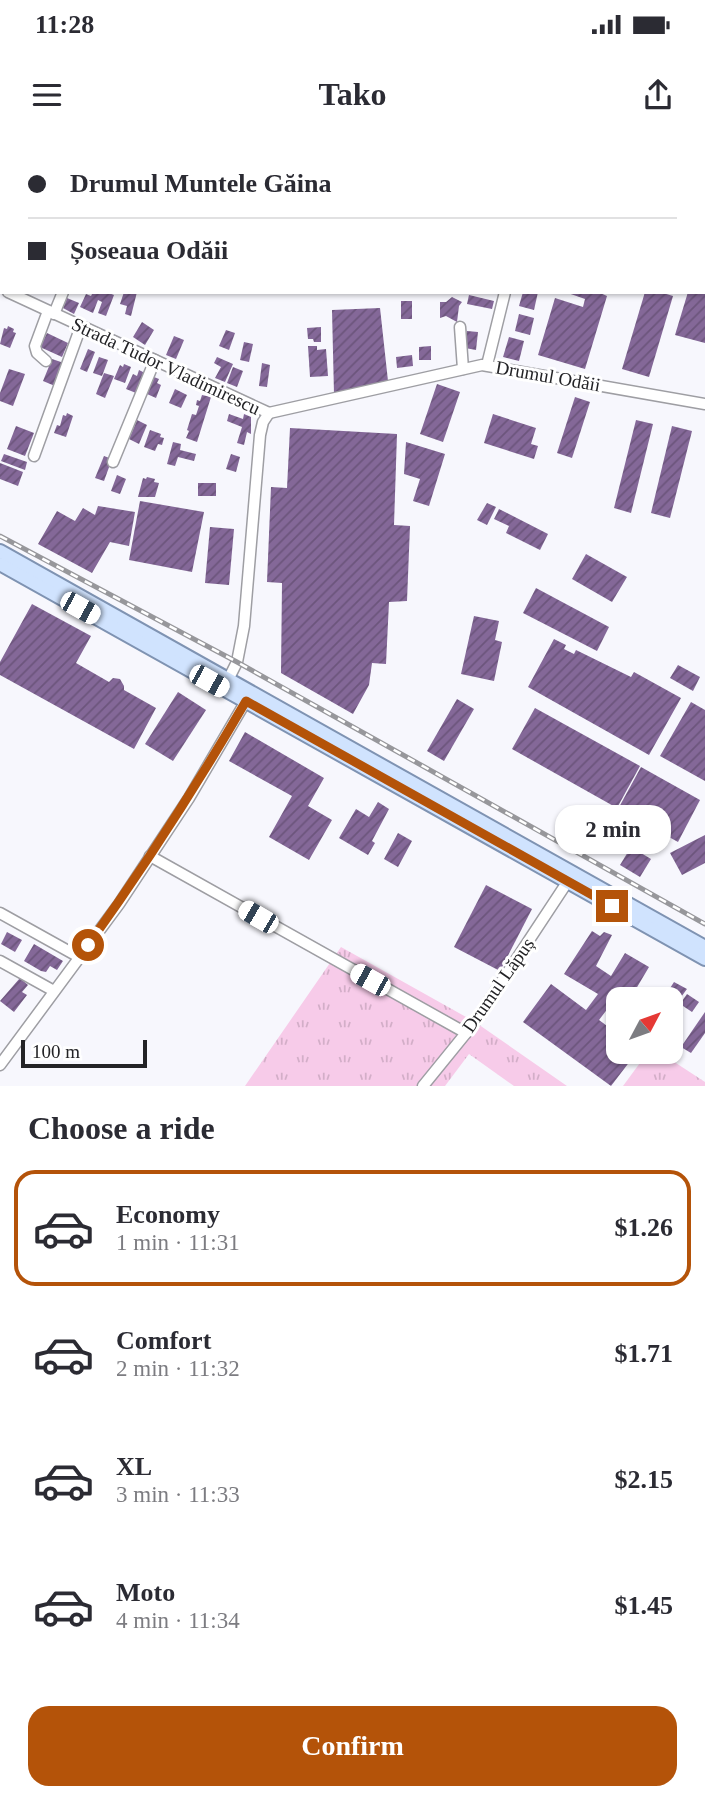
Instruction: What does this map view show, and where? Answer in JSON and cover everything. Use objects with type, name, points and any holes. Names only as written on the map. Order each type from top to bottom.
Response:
[{"type":"main road","points":[[0,551],[705,947]]},
{"type":"main road","points":[[0,564],[705,959]]},
{"type":"street","name":"Strada Tudor Vladimirescu","points":[[12,294],[269,413],[263,422],[260,435],[244,626],[237,662],[229,678]]},
{"type":"street","points":[[46,361],[34,346],[62,294]]},
{"type":"street","points":[[487,365],[505,294]]},
{"type":"street","points":[[34,456],[81,326]]},
{"type":"street","points":[[460,327],[463,369]]},
{"type":"street","points":[[113,462],[155,360]]},
{"type":"street","name":"Drumul Odăii","points":[[269,413],[487,365],[705,404]]},
{"type":"street","points":[[0,1064],[119,904],[188,798],[246,701]]},
{"type":"street","points":[[150,856],[466,1033]]},
{"type":"street","name":"Drumul Lăpuș","points":[[424,1086],[503,981],[568,881]]},
{"type":"street","points":[[0,913],[79,957]]},
{"type":"street","points":[[0,961],[54,991]]},
{"type":"green space","points":[[341,947],[475,1022],[567,1086],[514,1086],[469,1054],[445,1086],[245,1086]]},
{"type":"green space","points":[[639,1064],[677,1064],[705,1082],[705,1086],[623,1086]]},
{"type":"building","points":[[86,294],[114,295],[106,316],[98,313],[102,302],[98,300],[93,313],[80,307]]},
{"type":"building","points":[[123,294],[136,294],[131,316],[125,314],[127,306],[120,304]]},
{"type":"building","points":[[522,294],[538,294],[534,310],[519,306]]},
{"type":"building","points":[[571,294],[607,296],[585,369],[538,355],[555,298],[583,307],[585,299]]},
{"type":"building","points":[[644,294],[673,296],[649,377],[622,369]]},
{"type":"building","points":[[687,294],[705,294],[705,343],[675,335]]},
{"type":"building","points":[[469,295],[494,301],[492,309],[467,304]]},
{"type":"building","points":[[452,297],[462,302],[457,322],[446,316],[440,318],[440,302],[446,302]]},
{"type":"building","points":[[67,298],[79,303],[74,314],[63,308]]},
{"type":"building","points":[[401,301],[412,301],[412,319],[401,319]]},
{"type":"building","points":[[380,308],[388,381],[334,394],[332,310]]},
{"type":"building","points":[[519,314],[534,318],[530,335],[515,331]]},
{"type":"building","points":[[142,322],[154,330],[145,345],[133,337]]},
{"type":"building","points":[[8,326],[16,333],[10,348],[0,344],[4,328],[7,329]]},
{"type":"building","points":[[321,327],[321,342],[308,339],[307,328]]},
{"type":"building","points":[[226,330],[235,333],[229,350],[219,346]]},
{"type":"building","points":[[467,331],[478,332],[476,350],[465,348]]},
{"type":"building","points":[[47,333],[68,343],[62,357],[40,347]]},
{"type":"building","points":[[174,336],[184,340],[176,359],[166,355]]},
{"type":"building","points":[[509,337],[524,341],[519,361],[503,357]]},
{"type":"building","points":[[244,342],[253,344],[249,362],[240,360]]},
{"type":"building","points":[[308,346],[317,346],[317,350],[326,349],[328,376],[310,377]]},
{"type":"building","points":[[431,346],[431,360],[419,360],[419,347]]},
{"type":"building","points":[[88,349],[95,352],[87,372],[80,369]]},
{"type":"building","points":[[412,355],[413,366],[397,368],[396,357]]},
{"type":"building","points":[[99,357],[108,360],[102,376],[93,373]]},
{"type":"building","points":[[217,357],[233,364],[225,382],[215,378],[221,367],[214,363]]},
{"type":"building","points":[[52,359],[64,363],[55,386],[43,381]]},
{"type":"building","points":[[262,363],[270,365],[267,387],[259,386]]},
{"type":"building","points":[[124,364],[131,367],[125,383],[114,379],[120,365],[123,367]]},
{"type":"building","points":[[233,367],[243,371],[237,387],[227,383]]},
{"type":"building","points":[[9,369],[25,374],[13,406],[0,401],[0,393]]},
{"type":"building","points":[[139,370],[145,373],[136,393],[126,389],[133,374],[137,376]]},
{"type":"building","points":[[104,373],[114,376],[105,398],[96,394]]},
{"type":"building","points":[[154,377],[159,379],[157,383],[161,385],[156,398],[147,394]]},
{"type":"building","points":[[437,384],[460,392],[443,442],[420,434]]},
{"type":"building","points":[[175,389],[187,395],[181,408],[169,403]]},
{"type":"building","points":[[202,395],[211,397],[197,442],[186,438],[192,414],[196,415],[199,406],[196,405],[197,400],[200,401]]},
{"type":"building","points":[[575,397],[590,402],[572,458],[557,453]]},
{"type":"building","points":[[67,413],[73,416],[66,437],[54,433],[57,425],[60,426],[63,415],[66,416]]},
{"type":"building","points":[[229,414],[243,419],[244,414],[251,417],[251,434],[247,432],[244,445],[237,443],[242,427],[227,421]]},
{"type":"building","points":[[493,414],[536,428],[531,444],[538,446],[534,459],[484,443]]},
{"type":"building","points":[[137,420],[147,425],[139,444],[129,439]]},
{"type":"building","points":[[636,420],[653,424],[631,513],[614,508]]},
{"type":"building","points":[[16,426],[34,433],[25,456],[7,449]]},
{"type":"building","points":[[672,426],[692,431],[670,518],[651,513]]},
{"type":"building","points":[[290,428],[397,434],[394,525],[410,526],[407,601],[389,602],[386,664],[372,663],[369,685],[353,714],[281,673],[282,583],[267,582],[271,487],[287,488]]},
{"type":"building","points":[[150,430],[164,438],[162,445],[158,444],[155,451],[144,447]]},
{"type":"building","points":[[173,442],[181,444],[180,450],[196,454],[194,461],[178,457],[175,466],[167,464]]},
{"type":"building","points":[[406,442],[445,454],[429,506],[413,501],[420,479],[404,474]]},
{"type":"building","points":[[4,454],[27,462],[25,470],[1,461]]},
{"type":"building","points":[[231,454],[240,457],[236,472],[226,469]]},
{"type":"building","points":[[104,456],[112,459],[104,481],[95,478]]},
{"type":"building","points":[[0,463],[23,472],[18,486],[0,479]]},
{"type":"building","points":[[117,475],[126,479],[120,494],[111,491]]},
{"type":"building","points":[[147,477],[159,483],[155,497],[138,497],[143,478]]},
{"type":"building","points":[[198,483],[216,483],[216,496],[198,496]]},
{"type":"building","points":[[140,501],[204,512],[192,572],[129,560]]},
{"type":"building","points":[[487,503],[496,507],[487,525],[477,520]]},
{"type":"building","points":[[98,506],[135,512],[129,546],[110,542],[92,573],[38,544],[57,511],[75,521],[83,508],[95,515]]},
{"type":"building","points":[[499,509],[548,534],[540,550],[506,533],[509,526],[494,519]]},
{"type":"building","points":[[210,527],[234,529],[229,585],[205,583]]},
{"type":"building","points":[[586,554],[627,577],[612,602],[572,579]]},
{"type":"building","points":[[536,588],[609,627],[597,651],[523,613]]},
{"type":"building","points":[[32,604],[91,636],[76,663],[109,682],[113,678],[120,679],[124,690],[156,708],[134,749],[0,675],[0,662]]},
{"type":"building","points":[[474,616],[499,621],[495,640],[502,642],[494,681],[461,674]]},
{"type":"building","points":[[554,639],[566,645],[564,649],[574,654],[576,650],[631,677],[634,672],[681,698],[649,755],[528,687]]},
{"type":"building","points":[[678,665],[700,677],[693,691],[670,678]]},
{"type":"building","points":[[178,692],[206,710],[173,761],[145,744]]},
{"type":"building","points":[[457,699],[474,709],[444,761],[427,751]]},
{"type":"building","points":[[691,702],[705,710],[705,781],[660,756]]},
{"type":"building","points":[[535,708],[640,766],[617,808],[512,749]]},
{"type":"building","points":[[245,732],[324,778],[308,806],[332,820],[309,860],[269,837],[292,796],[229,761]]},
{"type":"building","points":[[641,767],[700,800],[678,842],[618,809]]},
{"type":"building","points":[[378,802],[389,809],[372,841],[375,843],[368,855],[339,838],[356,809],[369,817]]},
{"type":"building","points":[[398,833],[412,841],[398,867],[384,859]]},
{"type":"building","points":[[705,835],[705,863],[682,875],[670,853]]},
{"type":"building","points":[[631,847],[651,859],[640,877],[620,865]]},
{"type":"building","points":[[486,885],[532,909],[500,971],[454,947]]},
{"type":"building","points":[[592,931],[600,936],[604,932],[612,935],[596,966],[611,976],[625,953],[649,967],[637,987],[606,987],[606,1011],[599,1020],[606,1025],[606,1064],[628,1064],[611,1086],[523,1022],[551,984],[586,1010],[598,994],[564,974]]},
{"type":"building","points":[[7,932],[22,940],[15,952],[1,944]]},
{"type":"building","points":[[34,944],[63,961],[57,970],[50,966],[46,972],[41,971],[24,961]]},
{"type":"building","points":[[20,978],[28,985],[22,992],[27,995],[14,1012],[0,1001]]},
{"type":"building","points":[[674,982],[687,989],[683,994],[683,987],[671,987]]},
{"type":"building","points":[[687,994],[699,1002],[692,1012],[683,1006]]},
{"type":"building","points":[[705,1012],[705,1033],[691,1053],[683,1048],[683,1044]]},
{"type":"railway","points":[[0,536],[237,662],[705,924]]},
{"type":"route","points":[[88,945],[119,904],[188,798],[246,701],[612,906]]}]
